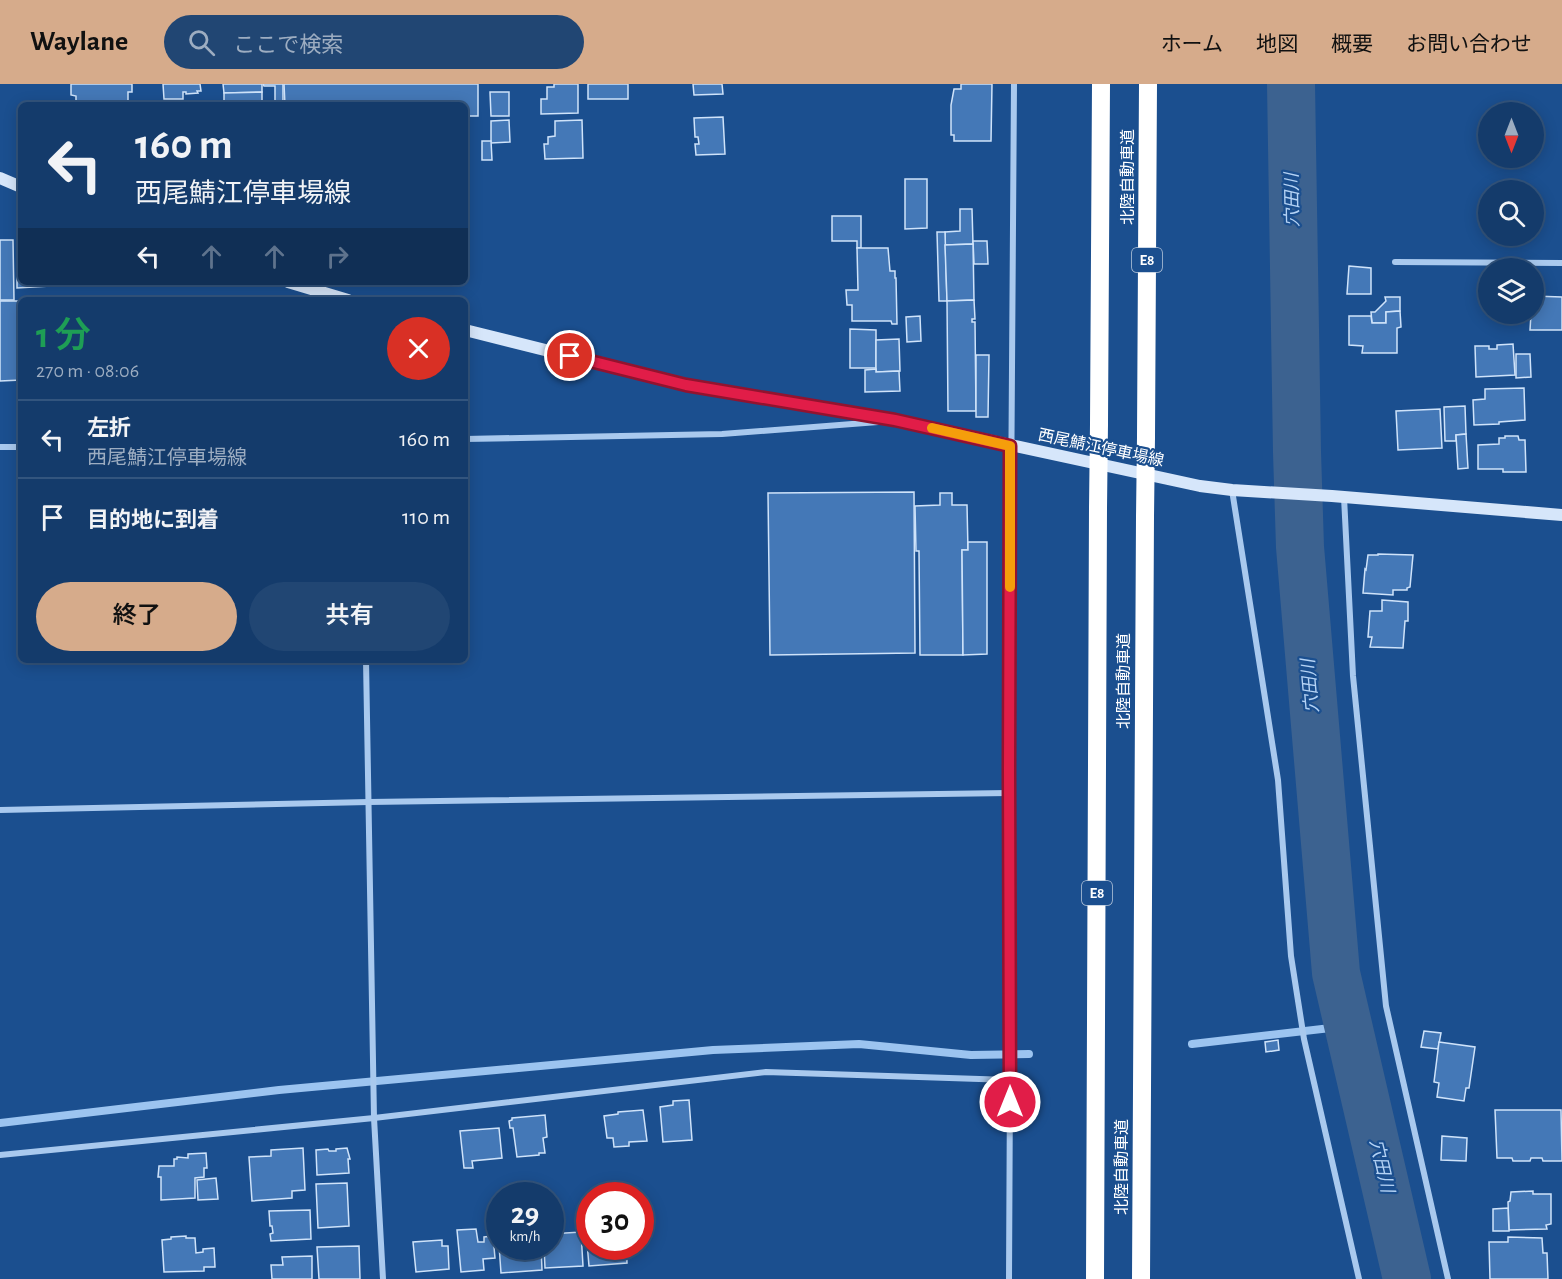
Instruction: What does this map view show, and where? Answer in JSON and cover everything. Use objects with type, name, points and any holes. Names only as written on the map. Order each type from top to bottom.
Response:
[{"type":"highway","name":"北陸自動車道","points":[[1095,1279],[1101,84]]},
{"type":"highway","name":"北陸自動車道","points":[[1141,1279],[1148,84]]},
{"type":"main road","points":[[0,178],[18,186]]},
{"type":"main road","points":[[298,285],[338,297]]},
{"type":"main road","name":"西尾鯖江停車場線","points":[[468,331],[686,385],[895,420],[1200,486],[1562,515]]},
{"type":"street","points":[[1009,1279],[1010,446],[1014,84]]},
{"type":"street","points":[[1395,262],[1562,263]]},
{"type":"street","points":[[468,439],[722,434],[895,420]]},
{"type":"street","points":[[0,447],[18,447]]},
{"type":"street","points":[[1232,490],[1278,780],[1291,956],[1304,1039],[1359,1279]]},
{"type":"street","points":[[1338,497],[1353,676],[1386,1006],[1448,1279]]},
{"type":"street","points":[[366,663],[374,1118],[383,1279]]},
{"type":"street","points":[[0,810],[1009,793]]},
{"type":"street","points":[[0,1155],[374,1118],[766,1072],[1010,1080]]},
{"type":"building","points":[[71,84],[132,84],[132,92],[128,92],[128,102],[76,102],[76,96],[71,95]]},
{"type":"building","points":[[163,84],[200,84],[201,91],[186,94],[183,92],[183,99],[164,99]]},
{"type":"building","points":[[223,84],[262,84],[262,92],[224,93]]},
{"type":"building","points":[[263,84],[283,84],[283,102],[275,102],[275,86],[264,86]]},
{"type":"building","points":[[284,84],[478,84],[478,116],[468,116],[468,102],[285,102]]},
{"type":"building","points":[[554,84],[578,84],[578,113],[541,114],[541,99],[547,99],[547,87],[554,87]]},
{"type":"building","points":[[588,84],[628,84],[628,99],[588,99]]},
{"type":"building","points":[[693,84],[722,84],[723,94],[694,95]]},
{"type":"building","points":[[961,84],[992,84],[991,141],[954,141],[954,135],[951,135],[951,105],[954,89],[961,89]]},
{"type":"building","points":[[262,92],[262,102],[224,102],[224,93]]},
{"type":"building","points":[[490,92],[509,92],[509,116],[491,116]]},
{"type":"building","points":[[723,117],[725,154],[696,155],[695,144],[699,144],[698,137],[695,137],[694,118]]},
{"type":"building","points":[[509,120],[510,142],[491,143],[491,121]]},
{"type":"building","points":[[582,120],[583,158],[545,159],[544,144],[548,144],[548,137],[555,136],[555,121]]},
{"type":"building","points":[[482,141],[491,141],[492,160],[482,160]]},
{"type":"building","points":[[905,179],[927,179],[927,228],[905,229]]},
{"type":"building","points":[[960,209],[972,209],[973,244],[945,245],[945,232],[960,231]]},
{"type":"building","points":[[832,216],[861,216],[861,248],[857,248],[857,241],[832,241]]},
{"type":"building","points":[[937,232],[945,232],[947,301],[939,301]]},
{"type":"building","points":[[0,240],[13,240],[14,300],[0,300]]},
{"type":"building","points":[[973,241],[987,241],[988,264],[974,264]]},
{"type":"building","points":[[973,244],[974,300],[947,301],[945,245]]},
{"type":"building","points":[[857,248],[888,248],[890,271],[895,271],[896,278],[897,324],[892,324],[891,321],[852,321],[852,305],[847,305],[846,290],[858,290]]},
{"type":"building","points":[[17,258],[18,285],[50,285],[50,286],[17,288]]},
{"type":"building","points":[[1349,266],[1371,268],[1371,294],[1347,294]]},
{"type":"building","points":[[1544,296],[1562,297],[1562,330],[1530,330],[1530,324],[1544,324]]},
{"type":"building","points":[[1385,297],[1400,297],[1400,311],[1386,312],[1386,323],[1372,323],[1371,312],[1375,312],[1386,301]]},
{"type":"building","points":[[974,300],[975,319],[972,319],[972,322],[975,322],[976,411],[948,411],[947,301]]},
{"type":"building","points":[[0,301],[18,301],[18,380],[0,381]]},
{"type":"building","points":[[1400,311],[1401,327],[1397,328],[1397,353],[1362,353],[1363,346],[1349,345],[1349,316],[1371,316],[1372,323],[1386,323],[1386,312]]},
{"type":"building","points":[[920,316],[921,341],[907,342],[906,317]]},
{"type":"building","points":[[850,329],[876,330],[876,368],[850,368]]},
{"type":"building","points":[[899,339],[900,371],[876,372],[876,340]]},
{"type":"building","points":[[1513,344],[1515,375],[1476,377],[1475,346],[1489,346],[1489,349],[1497,349],[1497,345]]},
{"type":"building","points":[[1516,354],[1530,354],[1531,377],[1516,378]]},
{"type":"building","points":[[976,355],[989,355],[988,417],[976,417]]},
{"type":"building","points":[[876,369],[876,372],[899,371],[900,391],[865,392],[865,370]]},
{"type":"building","points":[[1524,388],[1525,420],[1474,425],[1473,400],[1485,399],[1485,389]]},
{"type":"building","points":[[1465,406],[1466,434],[1456,435],[1456,441],[1445,441],[1444,407]]},
{"type":"building","points":[[1440,409],[1442,448],[1398,450],[1396,411]]},
{"type":"building","points":[[1466,434],[1468,468],[1458,469],[1456,435]]},
{"type":"building","points":[[1505,436],[1518,436],[1519,440],[1525,440],[1526,472],[1478,469],[1478,445],[1499,444],[1499,438],[1505,438]]},
{"type":"building","points":[[914,492],[915,653],[770,655],[768,493]]},
{"type":"building","points":[[940,493],[952,493],[952,505],[967,505],[968,550],[962,550],[963,655],[920,655],[919,551],[916,551],[915,506],[940,505]]},
{"type":"building","points":[[968,542],[987,542],[987,654],[963,655],[962,550],[968,550]]},
{"type":"building","points":[[1368,555],[1413,555],[1410,587],[1407,590],[1393,590],[1393,595],[1363,593]]},
{"type":"building","points":[[1382,600],[1408,602],[1408,621],[1405,621],[1403,648],[1370,647],[1372,637],[1368,637],[1370,611],[1382,611]]},
{"type":"building","points":[[1424,1031],[1441,1033],[1438,1049],[1421,1047]]},
{"type":"building","points":[[1278,1040],[1279,1050],[1266,1052],[1265,1042]]},
{"type":"building","points":[[1439,1042],[1475,1047],[1469,1088],[1466,1088],[1464,1101],[1437,1097],[1439,1083],[1434,1082]]},
{"type":"building","points":[[689,1100],[692,1140],[663,1142],[660,1107],[673,1105],[673,1101]]},
{"type":"building","points":[[643,1110],[647,1141],[629,1142],[629,1146],[614,1147],[613,1138],[607,1138],[604,1116],[618,1114],[618,1112]]},
{"type":"building","points":[[1495,1110],[1561,1110],[1562,1161],[1543,1161],[1542,1158],[1531,1158],[1530,1161],[1513,1161],[1512,1158],[1497,1158]]},
{"type":"building","points":[[545,1115],[547,1137],[543,1138],[545,1153],[517,1157],[513,1128],[510,1128],[509,1121],[512,1118]]},
{"type":"building","points":[[499,1128],[502,1158],[472,1161],[473,1168],[464,1168],[460,1131]]},
{"type":"building","points":[[1442,1136],[1467,1138],[1466,1161],[1441,1160]]},
{"type":"building","points":[[303,1148],[305,1190],[292,1191],[292,1198],[252,1201],[249,1157],[271,1156],[271,1150]]},
{"type":"building","points":[[347,1148],[350,1159],[348,1159],[349,1173],[317,1175],[316,1150],[336,1151],[336,1149]]},
{"type":"building","points":[[206,1153],[207,1168],[204,1168],[204,1177],[195,1178],[195,1198],[161,1200],[159,1166],[174,1166],[174,1159],[177,1157],[188,1158],[188,1154]]},
{"type":"building","points":[[216,1178],[218,1199],[198,1200],[197,1180]]},
{"type":"building","points":[[347,1183],[349,1226],[318,1228],[316,1184]]},
{"type":"building","points":[[1533,1191],[1533,1194],[1551,1194],[1551,1224],[1546,1225],[1547,1229],[1509,1230],[1508,1202],[1511,1192]]},
{"type":"building","points":[[1508,1208],[1509,1231],[1493,1231],[1493,1209]]},
{"type":"building","points":[[310,1210],[311,1239],[271,1241],[270,1234],[273,1233],[269,1211]]},
{"type":"building","points":[[476,1229],[478,1242],[484,1242],[486,1237],[484,1270],[461,1272],[457,1230]]},
{"type":"building","points":[[576,1232],[576,1260],[583,1260],[583,1266],[545,1268],[545,1260],[564,1260],[564,1233]]},
{"type":"building","points":[[186,1236],[186,1238],[195,1238],[196,1253],[203,1252],[203,1249],[214,1248],[215,1267],[204,1267],[204,1271],[164,1272],[162,1240]]},
{"type":"building","points":[[1508,1237],[1542,1238],[1543,1253],[1547,1253],[1548,1279],[1490,1279],[1489,1242],[1508,1242]]},
{"type":"building","points":[[442,1240],[442,1246],[448,1246],[449,1269],[416,1272],[413,1242]]},
{"type":"building","points":[[359,1246],[360,1279],[319,1279],[317,1247]]},
{"type":"building","points":[[312,1256],[312,1279],[272,1279],[271,1265],[283,1265],[282,1257]]},
{"type":"building","points":[[500,1260],[542,1260],[542,1270],[501,1273]]},
{"type":"building","points":[[588,1260],[627,1260],[627,1263],[589,1266]]},
{"type":"waterway","name":"穴田川","points":[[1291,84],[1300,547],[1336,973],[1407,1279]]},
{"type":"waterway","points":[[1192,1044],[1348,1026]]},
{"type":"waterway","points":[[0,1123],[279,1090],[713,1050],[859,1044],[971,1055],[1029,1054]]},
{"type":"slow traffic","points":[[932,428],[1010,446],[1010,587]]},
{"type":"route","points":[[570,356],[686,385],[895,420],[1010,446],[1010,1102]]}]
